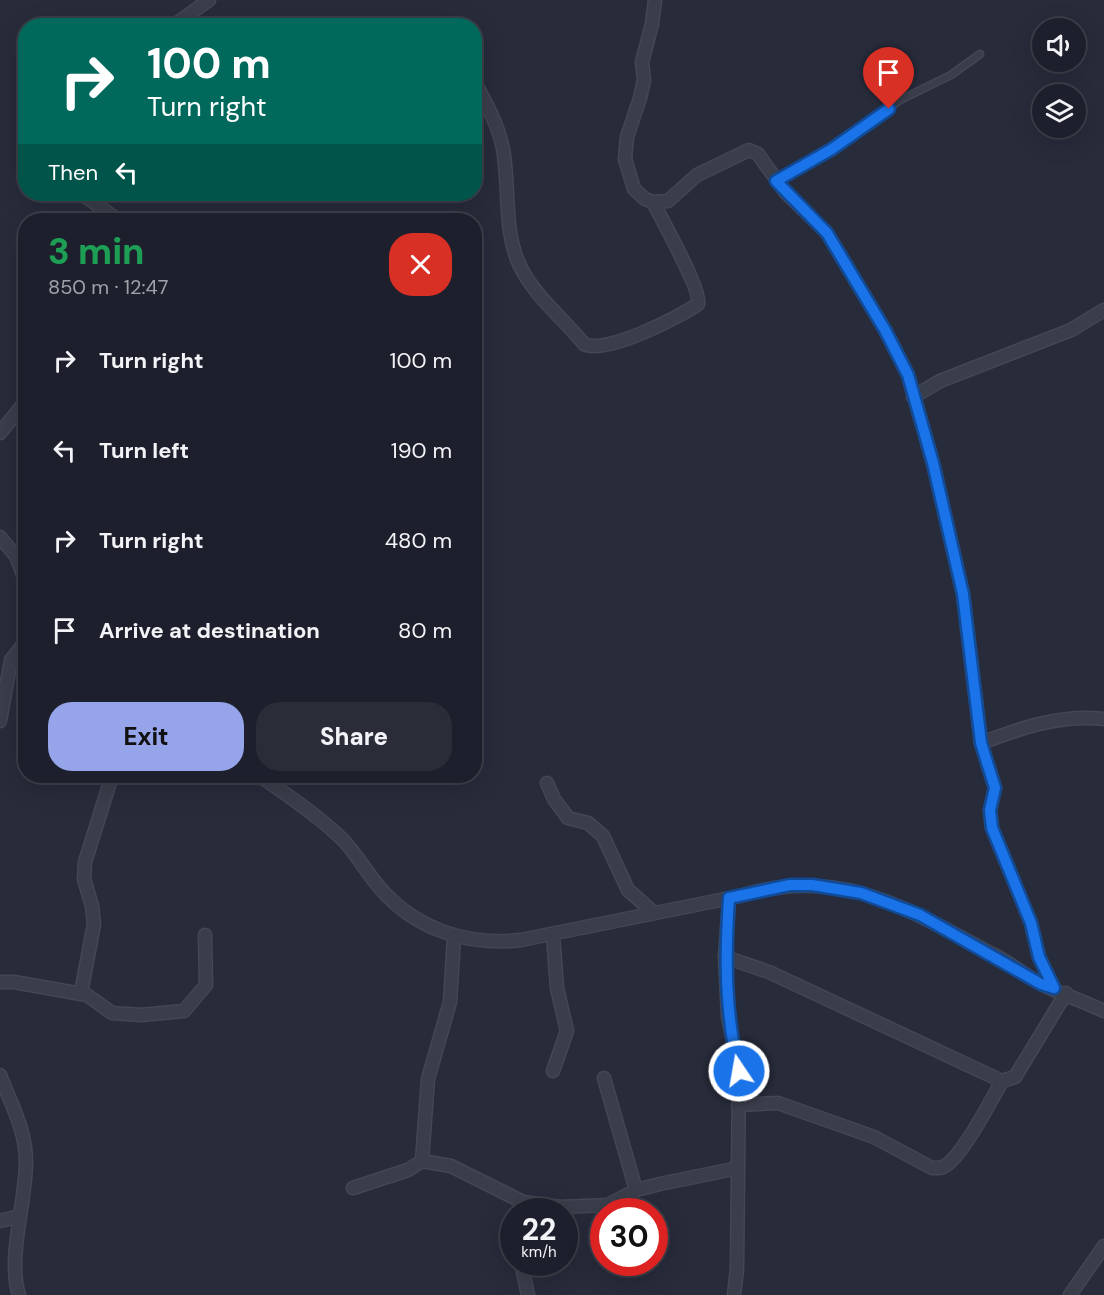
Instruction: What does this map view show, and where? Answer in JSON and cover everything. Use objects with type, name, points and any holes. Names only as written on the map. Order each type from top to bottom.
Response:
[{"type":"street","points":[[184,18],[209,0]]},
{"type":"street","points":[[482,96],[494,118],[501,139],[512,236],[520,266],[533,288],[584,344],[591,347],[614,344],[698,304],[700,299],[694,282],[653,202],[634,189],[626,159],[627,137],[644,80],[642,62],[652,24],[655,0]]},
{"type":"street","points":[[653,202],[668,201],[697,175],[749,150],[758,154],[766,162],[776,181],[827,233],[885,330],[908,375],[933,463],[963,594],[981,743],[995,788],[990,810],[992,828],[1031,923],[1039,957],[1060,990]]},
{"type":"street","points":[[92,201],[108,213]]},
{"type":"street","points":[[913,397],[940,381],[1071,330],[1104,310]]},
{"type":"street","points":[[0,433],[18,411]]},
{"type":"street","points":[[0,537],[18,561]]},
{"type":"street","points":[[0,721],[11,660],[18,651]]},
{"type":"street","points":[[981,743],[1045,721],[1084,717],[1104,718]]},
{"type":"street","points":[[81,993],[94,924],[92,906],[84,879],[85,862],[110,783]]},
{"type":"street","points":[[269,783],[344,841],[383,891],[408,914],[454,937],[499,943],[553,935],[653,912],[790,885],[812,885],[861,893],[920,915],[1041,984],[1060,990],[1104,1011]]},
{"type":"street","points":[[547,783],[554,799],[568,818],[588,823],[603,836],[628,890],[653,912]]},
{"type":"street","points":[[729,898],[725,957],[728,1017],[739,1071],[737,1269],[734,1295]]},
{"type":"street","points":[[0,982],[14,981],[81,993],[92,997],[112,1012],[141,1015],[184,1011],[206,986],[205,935]]},
{"type":"street","points":[[553,935],[557,988],[567,1031],[553,1071]]},
{"type":"street","points":[[422,1161],[429,1079],[450,1002],[454,937]]},
{"type":"street","points":[[725,957],[770,972],[1002,1081],[1016,1077],[1060,990]]},
{"type":"street","points":[[0,1075],[23,1133],[26,1170],[16,1249],[19,1295]]},
{"type":"street","points":[[604,1078],[636,1190]]},
{"type":"street","points":[[738,1105],[778,1103],[874,1137],[932,1168],[942,1168],[951,1162],[1002,1081]]},
{"type":"street","points":[[353,1188],[408,1170],[422,1161],[451,1166],[506,1198]]},
{"type":"street","points":[[578,1206],[608,1205],[636,1190],[738,1168]]},
{"type":"street","points":[[0,1221],[20,1216]]},
{"type":"street","points":[[1070,1295],[1104,1246]]},
{"type":"street","points":[[524,1276],[528,1295]]},
{"type":"lane","points":[[776,181],[832,149],[900,100],[951,75],[980,54]]},
{"type":"route","points":[[739,1071],[728,1017],[725,957],[729,898],[740,897],[767,888],[790,885],[812,885],[861,893],[920,915],[1041,984],[1054,988],[1039,957],[1031,923],[992,828],[990,810],[995,788],[981,743],[963,594],[933,463],[908,375],[885,330],[827,233],[784,192],[776,181],[832,149],[889,109]]}]
